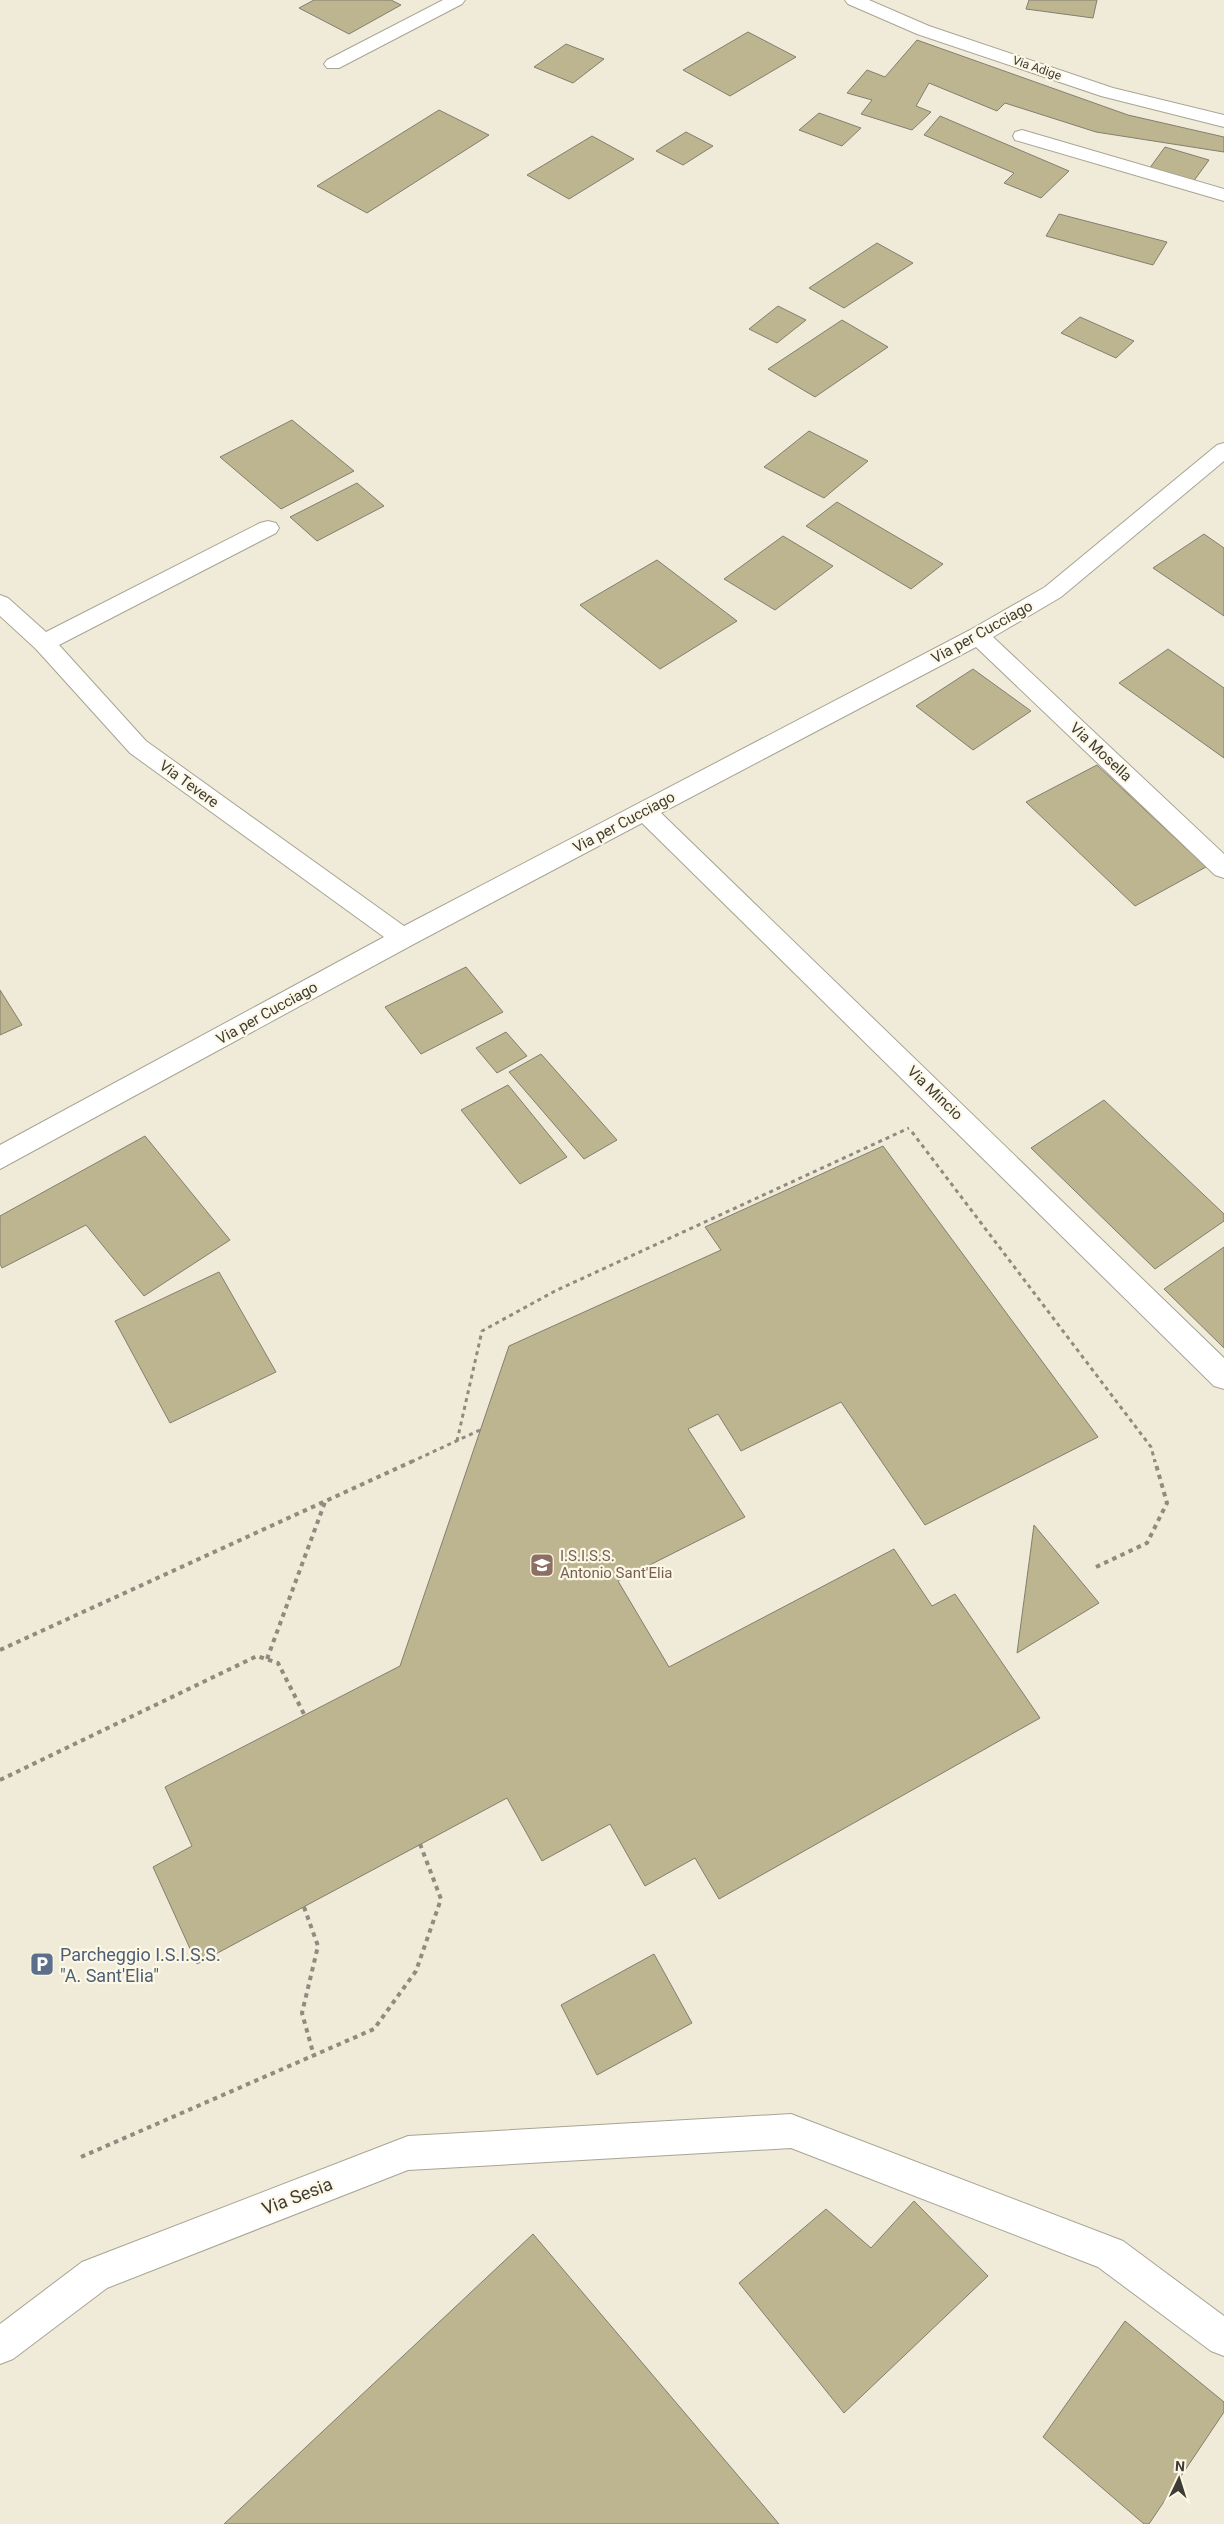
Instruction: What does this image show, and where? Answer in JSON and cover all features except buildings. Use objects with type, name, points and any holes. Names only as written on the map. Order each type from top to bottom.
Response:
[{"type":"street","points":[[333,64],[456,0]]},
{"type":"street","name":"Via Adige","points":[[854,0],[923,30],[1107,92],[1224,121]]},
{"type":"street","points":[[1022,136],[1224,194]]},
{"type":"street","name":"Via per Cucciago","points":[[0,1158],[403,938],[978,636],[1053,592],[1224,450]]},
{"type":"street","points":[[44,644],[268,528]]},
{"type":"street","name":"Via Tevere","points":[[0,603],[44,644],[138,747],[403,938]]},
{"type":"street","name":"Via Mosella","points":[[978,636],[1224,869]]},
{"type":"street","name":"Via Mincio","points":[[644,811],[1042,1197],[1224,1377]]},
{"type":"street","name":"Via Sesia","points":[[0,2346],[95,2275],[408,2153],[791,2131],[1110,2254],[1224,2338]]},
{"type":"path","points":[[902,1121],[1151,1446],[1167,1503],[1147,1543],[1096,1568]]},
{"type":"path","points":[[457,1441],[482,1331],[555,1291],[909,1128]]},
{"type":"path","points":[[0,1650],[480,1430]]},
{"type":"path","points":[[267,1660],[326,1501]]},
{"type":"path","points":[[0,1780],[257,1656],[278,1663],[305,1716]]},
{"type":"path","points":[[81,2157],[374,2029],[416,1971],[441,1900],[420,1844]]},
{"type":"path","points":[[304,1907],[318,1946],[302,2013],[314,2056]]},
{"type":"place","name":"I.S.I.S.S. Antonio Sant'Elia","points":[[542,1565]]},
{"type":"place","name":"Parcheggio I.S.I.S.S. \"A. Sant'Elia\"","points":[[42,1964]]}]
